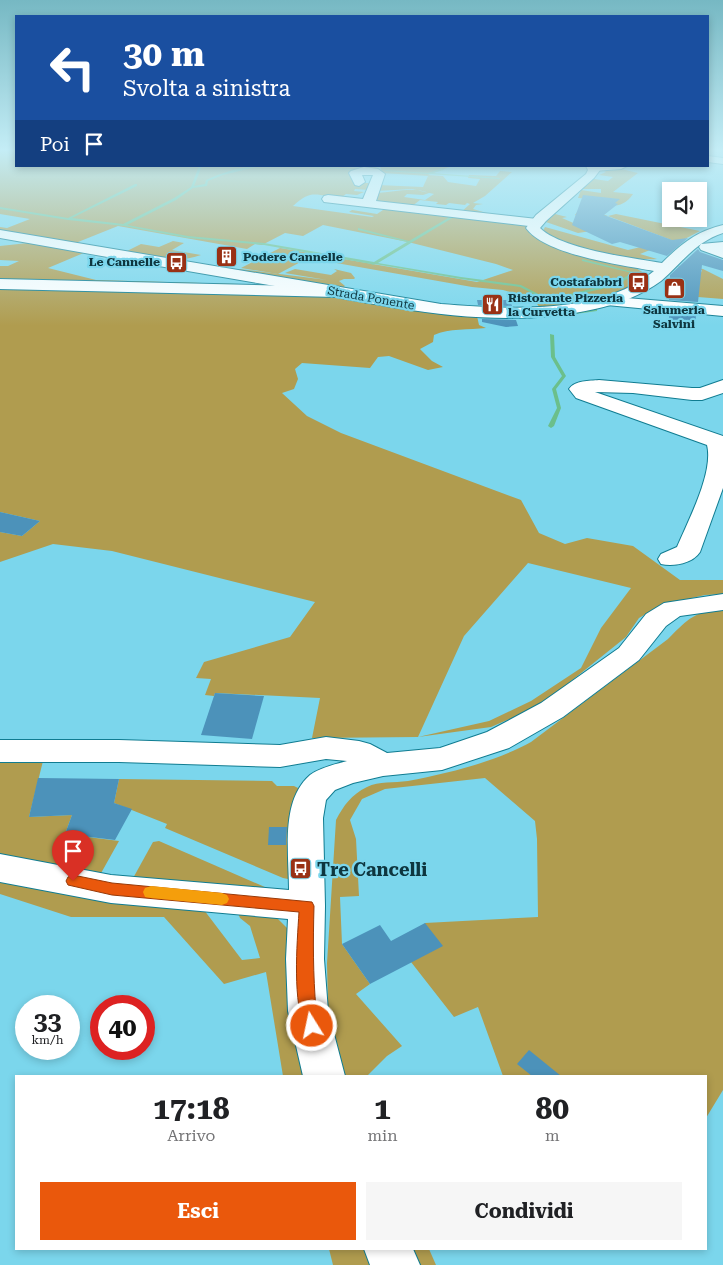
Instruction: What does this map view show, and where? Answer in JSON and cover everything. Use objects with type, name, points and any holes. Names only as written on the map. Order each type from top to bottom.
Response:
[{"type":"main road","points":[[404,208],[537,223]]},
{"type":"main road","points":[[554,208],[537,223],[533,228],[534,232],[550,241],[589,252],[665,268]]},
{"type":"main road","name":"Strada Ponente","points":[[0,234],[430,308],[487,312],[539,311],[602,302],[632,291],[649,282],[684,247],[700,236],[723,229]]},
{"type":"main road","points":[[723,246],[706,247],[723,254]]},
{"type":"main road","points":[[0,284],[336,292]]},
{"type":"main road","points":[[632,291],[662,301],[699,309]]},
{"type":"main road","points":[[602,302],[723,312]]},
{"type":"main road","points":[[670,559],[688,552],[712,487],[720,455],[716,441],[583,394],[579,389],[582,386],[601,386],[702,394],[723,386]]},
{"type":"main road","points":[[324,1075],[308,1012],[305,959],[307,906],[306,818],[310,797],[324,782],[346,773],[384,765],[442,759],[498,740],[552,710],[629,654],[656,620],[673,609],[723,602]]},
{"type":"main road","points":[[0,750],[120,751],[280,756],[326,748],[359,752],[384,765]]},
{"type":"main road","points":[[0,868],[112,889],[307,906]]},
{"type":"main road","points":[[388,1250],[395,1265]]},
{"type":"shaded area","points":[[0,208],[308,208],[372,217],[374,216],[349,212],[352,210],[377,214],[386,208],[527,224],[530,234],[537,238],[617,264],[634,267],[644,273],[630,282],[628,288],[607,296],[585,302],[541,309],[533,299],[503,290],[472,287],[308,258],[278,274],[241,268],[280,248],[477,282],[513,270],[408,242],[323,225],[303,236],[285,233],[262,245],[255,244],[247,249],[118,226],[73,244],[0,231],[0,227],[7,228],[30,219],[0,214]]},
{"type":"shaded area","points":[[466,208],[474,208],[490,214],[460,213]]},
{"type":"shaded area","points":[[580,208],[584,208],[608,216],[592,219],[611,228],[578,233],[546,222],[555,214],[567,217],[562,218],[587,229],[601,225],[575,215]]},
{"type":"shaded area","points":[[616,214],[662,223],[662,227],[680,227],[700,231],[681,241],[674,241],[608,216]]},
{"type":"shaded area","points":[[545,227],[628,250],[645,246],[655,248],[640,254],[657,259],[614,256],[582,248],[543,231]]},
{"type":"shaded area","points":[[173,241],[184,243],[172,250],[201,255],[191,258],[172,259],[123,253],[141,244],[159,247]]},
{"type":"shaded area","points":[[28,243],[86,252],[48,268],[96,280],[270,285],[283,287],[0,282],[0,266],[8,266],[19,261],[0,260],[0,246]]},
{"type":"shaded area","points":[[678,267],[703,269],[723,279],[723,299],[698,297],[699,283],[670,280],[672,275],[699,278],[702,270]]},
{"type":"shaded area","points":[[240,269],[327,280],[285,273],[295,269],[331,275],[337,271],[334,269],[351,273],[355,278],[339,281],[345,286],[341,289],[235,272]]},
{"type":"shaded area","points":[[0,287],[324,295],[422,312],[477,316],[479,325],[486,328],[453,330],[434,335],[433,342],[420,349],[432,361],[443,367],[428,370],[389,356],[378,357],[370,368],[302,363],[295,369],[298,379],[294,389],[282,393],[307,416],[341,433],[521,500],[539,533],[565,544],[587,538],[633,546],[680,580],[723,580],[723,594],[705,595],[661,605],[639,618],[626,637],[540,706],[491,727],[418,737],[312,738],[320,698],[215,693],[214,696],[205,695],[211,679],[196,678],[204,662],[290,637],[315,602],[112,551],[53,544],[0,562],[0,532],[22,536],[40,521],[0,512]],"holes":[[[528,563],[631,588],[601,628],[581,668],[531,701],[489,721],[418,737],[464,636]]]},
{"type":"shaded area","points":[[723,607],[723,1090],[707,1116],[707,1075],[503,1075],[478,1007],[454,1017],[411,962],[425,923],[538,917],[535,821],[485,778],[385,789],[362,799],[350,820],[356,839],[359,896],[340,897],[342,944],[370,984],[356,994],[402,1046],[387,1056],[368,1075],[339,1075],[329,1052],[327,963],[336,820],[348,801],[361,790],[372,785],[408,781],[455,770],[487,761],[531,742],[668,639],[692,617]]},
{"type":"shaded area","points":[[0,757],[44,757],[29,817],[72,815],[65,834],[119,841],[100,875],[0,862]]},
{"type":"shaded area","points":[[119,779],[272,781],[277,786],[294,786],[298,788],[293,880],[283,878],[165,828],[167,824],[114,803]]},
{"type":"shaded area","points":[[159,841],[274,891],[132,880],[153,842]]},
{"type":"shaded area","points":[[0,876],[201,906],[242,960],[260,958],[250,926],[240,918],[237,911],[268,909],[290,931],[304,1058],[311,1075],[283,1075],[266,972],[224,984],[164,917],[71,917],[0,894]]},
{"type":"shaded area","points":[[329,1250],[375,1250],[381,1265],[333,1265]]},
{"type":"shaded area","points":[[413,1250],[429,1250],[436,1265],[420,1265]]},
{"type":"building","points":[[578,208],[613,208],[604,215],[672,240],[688,238],[667,256],[620,242],[612,244],[572,225]]},
{"type":"building","points":[[698,249],[700,252],[723,260],[723,271],[702,265],[698,302],[669,300],[670,275]]},
{"type":"building","name":"Ristorante Pizzeria la Curvetta","points":[[477,300],[510,300],[512,306],[478,305]]},
{"type":"building","points":[[669,313],[696,315],[695,327],[669,325]]},
{"type":"building","points":[[482,319],[516,320],[518,326],[506,327],[482,322]]},
{"type":"building","points":[[0,512],[40,521],[22,536],[0,532]]},
{"type":"building","points":[[215,693],[264,696],[252,739],[201,735]]},
{"type":"building","points":[[38,778],[119,779],[114,803],[132,809],[115,840],[65,834],[72,815],[29,817]]},
{"type":"building","points":[[269,827],[287,827],[286,845],[268,845]]},
{"type":"building","points":[[425,923],[443,946],[370,984],[342,944],[380,925],[391,941]]},
{"type":"building","points":[[529,1050],[560,1075],[531,1075],[517,1064]]},
{"type":"waterway","points":[[0,208],[68,219]]},
{"type":"waterway","points":[[68,219],[90,208]]},
{"type":"waterway","points":[[124,225],[157,208]]},
{"type":"waterway","points":[[410,242],[453,216]]},
{"type":"waterway","points":[[68,219],[124,225]]},
{"type":"waterway","points":[[124,225],[188,237],[264,244],[375,263]]},
{"type":"waterway","points":[[359,229],[410,242]]},
{"type":"waterway","points":[[375,263],[410,242]]},
{"type":"waterway","points":[[375,263],[521,286],[547,300],[614,285],[635,273],[583,260]]},
{"type":"waterway","points":[[568,314],[596,310]]},
{"type":"waterway","points":[[551,426],[559,408],[554,389],[564,376],[553,357],[552,335]]},
{"type":"slow traffic","points":[[151,892],[222,899]]},
{"type":"place","name":"Podere Cannelle","points":[[227,257]]},
{"type":"place","name":"Le Cannelle","points":[[176,262]]},
{"type":"place","name":"Costafabbri","points":[[638,282]]},
{"type":"place","name":"Salumeria Salvini","points":[[674,289]]},
{"type":"place","name":"Ristorante Pizzeria la Curvetta","points":[[492,305]]},
{"type":"place","name":"Tre Cancelli","points":[[301,869]]},
{"type":"route","points":[[73,881],[112,889],[307,906],[305,959],[308,1012],[312,1026]]}]
